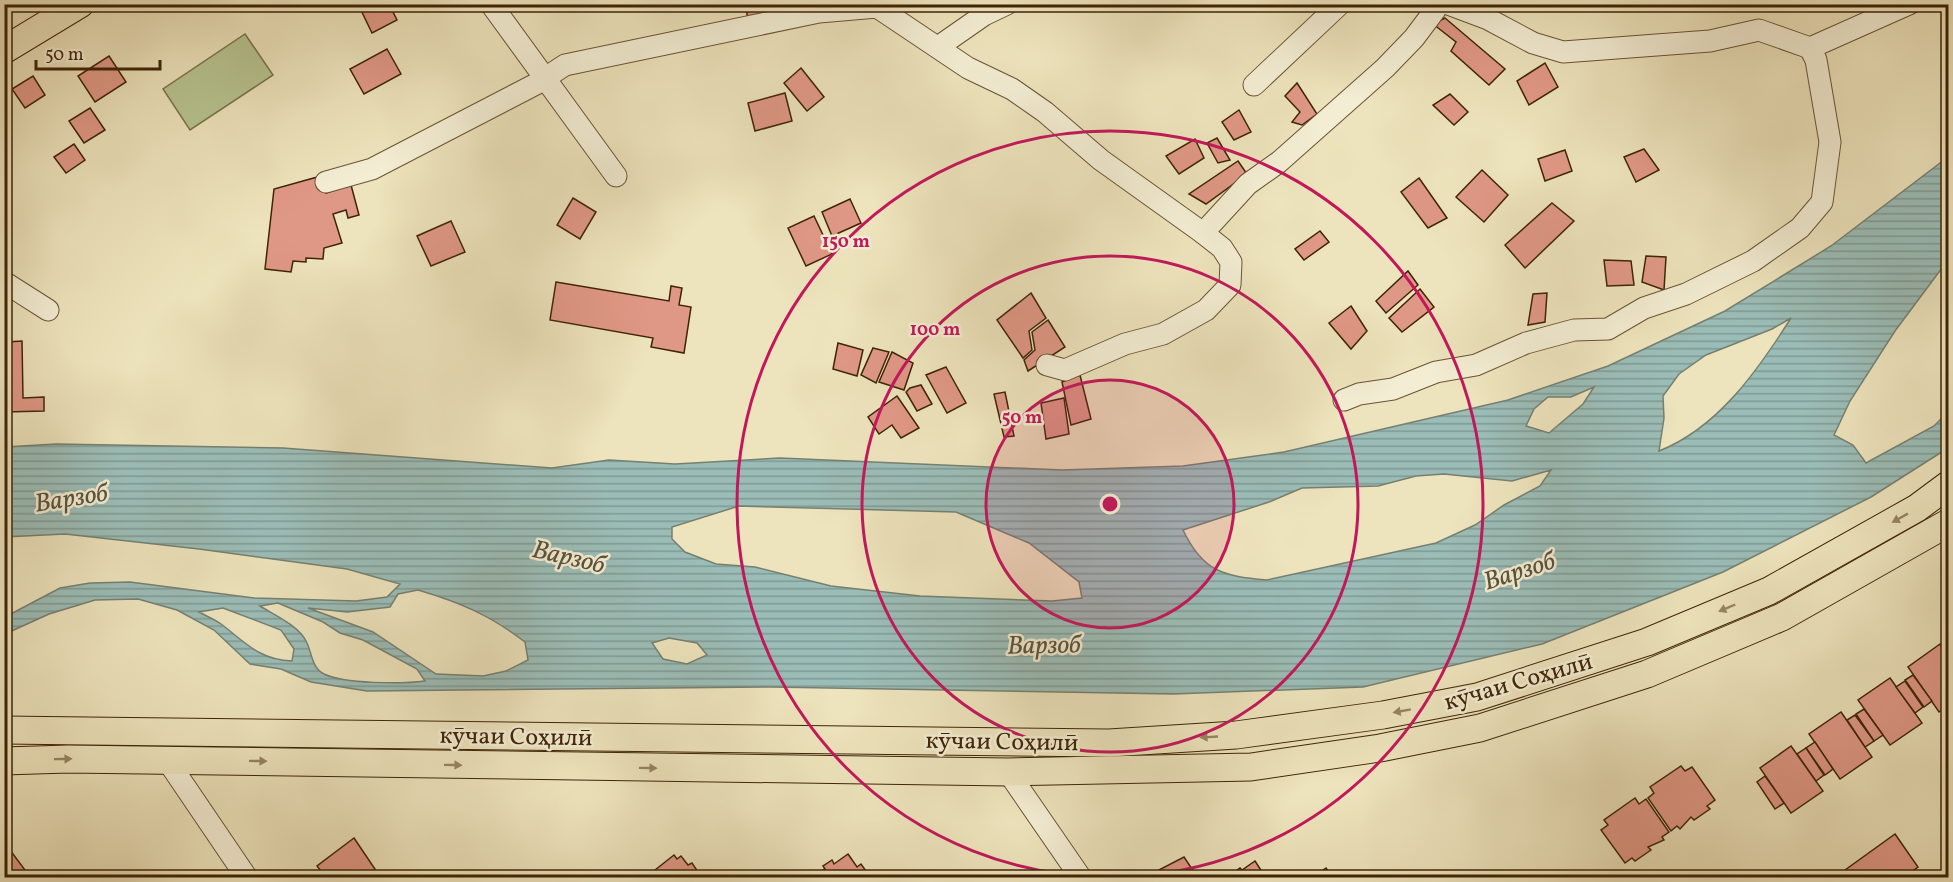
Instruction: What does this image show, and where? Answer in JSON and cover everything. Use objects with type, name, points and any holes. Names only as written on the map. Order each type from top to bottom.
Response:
[{"type":"main road","points":[[4,50],[80,4]]},
{"type":"main road","name":"кӯчаи Соҳилӣ","points":[[4,730],[1109,743],[1236,735],[1383,714],[1477,697],[1647,642],[1769,591],[1917,508],[1948,485]]},
{"type":"main road","name":"кӯчаи Соҳилӣ","points":[[4,761],[167,760],[1008,771],[1251,767],[1380,748],[1480,728],[1647,674],[1782,617],[1948,523]]},
{"type":"street","points":[[491,4],[616,176]]},
{"type":"street","points":[[938,47],[984,15],[1007,4]]},
{"type":"street","points":[[1254,85],[1340,4]]},
{"type":"street","points":[[1203,233],[1248,184],[1279,162],[1385,68],[1414,38],[1435,10],[1436,4]]},
{"type":"street","points":[[1448,4],[1488,19],[1533,43],[1563,52],[1710,41],[1760,30],[1810,48],[1909,4]]},
{"type":"street","points":[[326,182],[372,169],[544,79],[565,65],[819,12],[877,7],[968,68],[1012,89],[1045,112],[1101,160],[1222,248],[1231,262],[1230,285],[1206,310],[1163,334],[1125,344],[1065,370],[1047,365]]},
{"type":"street","points":[[1344,400],[1359,394],[1393,389],[1436,372],[1476,365],[1526,343],[1564,333],[1608,328],[1644,308],[1686,294],[1754,261],[1800,228],[1822,202],[1830,142],[1818,71],[1810,48]]},
{"type":"street","points":[[4,282],[48,310]]},
{"type":"street","points":[[167,760],[247,878]]},
{"type":"street","points":[[1008,771],[1081,878]]},
{"type":"green space","points":[[245,34],[273,75],[190,130],[163,89]]},
{"type":"water","name":"Варзоб","points":[[1948,157],[1948,260],[1895,331],[1850,401],[1834,435],[1853,445],[1866,463],[1934,426],[1948,412],[1948,448],[1871,497],[1723,572],[1542,644],[1363,687],[1173,694],[771,687],[367,691],[311,682],[281,669],[250,664],[214,630],[177,610],[138,599],[95,600],[49,614],[5,634],[5,617],[60,588],[90,583],[130,582],[254,598],[356,601],[387,597],[400,584],[347,569],[199,549],[65,534],[5,537],[5,447],[56,444],[283,448],[552,468],[609,460],[675,464],[780,458],[1062,470],[1183,466],[1284,452],[1508,400],[1608,366],[1725,311],[1831,246]],"holes":[[[1791,318],[1750,377],[1718,413],[1680,441],[1659,451],[1664,418],[1663,396],[1679,374],[1706,355],[1772,329]],[[1594,387],[1583,404],[1549,433],[1526,426],[1534,409],[1548,397],[1571,397]],[[1551,470],[1540,486],[1504,505],[1475,525],[1436,543],[1267,580],[1238,576],[1216,569],[1198,555],[1183,530],[1269,502],[1302,488],[1378,486],[1416,476],[1444,474],[1512,481]],[[739,506],[956,512],[1029,543],[1079,582],[1082,598],[1052,601],[920,596],[831,586],[755,567],[716,564],[685,552],[672,539],[672,527]],[[418,590],[447,599],[487,617],[525,642],[528,660],[506,671],[483,676],[436,674],[373,632],[308,608],[347,612],[390,607],[398,594]],[[278,603],[323,622],[340,633],[363,640],[417,669],[425,681],[403,683],[359,681],[324,674],[315,664],[304,637],[286,622],[260,606]],[[223,608],[281,630],[294,649],[292,661],[261,654],[221,624],[199,612]],[[669,638],[697,643],[707,655],[687,664],[663,659],[652,643]]]},
{"type":"building","points":[[389,4],[397,20],[372,33],[359,6]]},
{"type":"building","points":[[745,4],[788,5],[775,7],[777,14],[748,19]]},
{"type":"building","points":[[1445,18],[1505,69],[1489,85],[1451,51],[1456,42],[1433,24]]},
{"type":"building","points":[[387,49],[401,74],[364,94],[350,69]]},
{"type":"building","points":[[109,56],[126,82],[95,102],[78,76]]},
{"type":"building","points":[[1545,63],[1558,87],[1529,105],[1517,81]]},
{"type":"building","points":[[801,68],[824,97],[807,111],[784,83]]},
{"type":"building","points":[[33,76],[45,95],[25,108],[12,89]]},
{"type":"building","points":[[1297,83],[1317,114],[1302,125],[1292,122],[1300,112],[1285,96]]},
{"type":"building","points":[[785,93],[792,121],[755,131],[748,103]]},
{"type":"building","points":[[1450,94],[1468,112],[1454,125],[1433,105]]},
{"type":"building","points":[[90,108],[105,130],[84,143],[69,121]]},
{"type":"building","points":[[1239,110],[1251,132],[1234,140],[1222,122]]},
{"type":"building","points":[[1217,138],[1230,160],[1218,163],[1207,143]]},
{"type":"building","points":[[1195,139],[1204,158],[1179,174],[1166,156]]},
{"type":"building","points":[[74,144],[85,160],[66,173],[54,157]]},
{"type":"building","points":[[1644,149],[1659,170],[1636,182],[1624,157]]},
{"type":"building","points":[[1565,150],[1572,171],[1545,181],[1538,159]]},
{"type":"building","points":[[1238,161],[1247,174],[1206,204],[1189,194]]},
{"type":"building","points":[[1482,170],[1508,195],[1484,222],[1456,197]]},
{"type":"building","points":[[321,176],[326,193],[351,185],[359,215],[348,218],[346,210],[333,214],[342,243],[324,248],[323,259],[306,258],[306,262],[293,261],[291,272],[265,269],[274,189]]},
{"type":"building","points":[[1419,178],[1447,218],[1428,228],[1401,192]]},
{"type":"building","points":[[573,198],[596,212],[580,239],[557,225]]},
{"type":"building","points":[[850,199],[861,223],[832,236],[822,212]]},
{"type":"building","points":[[1552,203],[1574,221],[1525,268],[1505,245]]},
{"type":"building","points":[[814,216],[832,254],[806,266],[788,228]]},
{"type":"building","points":[[451,221],[465,252],[431,266],[417,236]]},
{"type":"building","points":[[1320,231],[1329,242],[1304,260],[1295,249]]},
{"type":"building","points":[[1646,256],[1666,257],[1664,290],[1642,282]]},
{"type":"building","points":[[1604,260],[1631,261],[1634,285],[1607,286]]},
{"type":"building","points":[[1408,271],[1418,285],[1386,313],[1376,301]]},
{"type":"building","points":[[556,282],[669,301],[671,286],[682,288],[679,305],[691,307],[684,353],[651,347],[653,338],[550,320]]},
{"type":"building","points":[[1420,289],[1434,307],[1402,332],[1389,318]]},
{"type":"building","points":[[1031,293],[1046,318],[1029,331],[1032,350],[1023,358],[997,320]]},
{"type":"building","points":[[1547,293],[1545,322],[1528,325],[1533,294]]},
{"type":"building","points":[[1351,306],[1367,331],[1351,349],[1329,323]]},
{"type":"building","points":[[1048,320],[1065,347],[1028,371],[1024,360],[1035,350],[1032,332]]},
{"type":"building","points":[[22,341],[23,398],[44,397],[44,411],[4,412],[4,397],[8,397],[7,342]]},
{"type":"building","points":[[838,343],[863,350],[857,376],[833,369]]},
{"type":"building","points":[[873,348],[889,352],[876,383],[861,375]]},
{"type":"building","points":[[892,352],[913,363],[904,390],[879,382]]},
{"type":"building","points":[[946,367],[966,403],[947,413],[926,375]]},
{"type":"building","points":[[1080,375],[1091,419],[1071,425],[1062,382]]},
{"type":"building","points":[[921,385],[932,404],[917,411],[906,392],[910,388]]},
{"type":"building","points":[[1005,392],[1014,436],[1004,437],[994,394]]},
{"type":"building","points":[[897,396],[919,428],[901,438],[892,425],[879,434],[868,417]]},
{"type":"building","points":[[1064,398],[1069,434],[1046,439],[1041,403]]},
{"type":"building","points":[[1940,644],[1948,657],[1948,705],[1939,712],[1908,667]]},
{"type":"building","points":[[1913,675],[1932,701],[1924,707],[1905,680]]},
{"type":"building","points":[[1890,678],[1922,723],[1890,745],[1858,700]]},
{"type":"building","points":[[1905,681],[1923,707],[1915,713],[1896,687]]},
{"type":"building","points":[[1864,709],[1883,735],[1874,741],[1856,714]]},
{"type":"building","points":[[1841,712],[1872,757],[1840,779],[1809,734]]},
{"type":"building","points":[[1855,715],[1874,741],[1865,747],[1847,720]]},
{"type":"building","points":[[1815,742],[1833,769],[1825,775],[1806,748]]},
{"type":"building","points":[[1791,746],[1823,791],[1791,813],[1760,768]]},
{"type":"building","points":[[1806,748],[1824,775],[1816,781],[1797,754]]},
{"type":"building","points":[[1681,766],[1685,771],[1692,767],[1715,800],[1707,806],[1710,809],[1694,820],[1691,817],[1680,829],[1677,826],[1671,831],[1648,798],[1654,793],[1650,787]]},
{"type":"building","points":[[1765,776],[1784,803],[1775,809],[1757,782]]},
{"type":"building","points":[[1635,798],[1639,804],[1646,799],[1669,832],[1662,837],[1664,840],[1648,847],[1651,850],[1635,861],[1632,858],[1625,863],[1601,830],[1608,825],[1604,820]]},
{"type":"building","points":[[1895,834],[1918,867],[1903,878],[1834,878]]},
{"type":"building","points":[[354,838],[381,878],[326,878],[317,866]]},
{"type":"building","points":[[4,842],[25,870],[14,878],[4,878]]},
{"type":"building","points":[[848,854],[857,867],[861,864],[871,878],[808,878],[825,869],[823,866],[832,860],[834,864]]},
{"type":"building","points":[[674,855],[677,859],[681,856],[688,865],[692,863],[702,878],[645,878]]},
{"type":"building","points":[[1184,857],[1198,878],[1153,878],[1155,876],[1153,873]]},
{"type":"building","points":[[1255,861],[1266,878],[1226,878],[1240,868],[1242,870]]},
{"type":"building","points":[[1326,868],[1332,878],[1306,878],[1311,874],[1313,877]]}]
